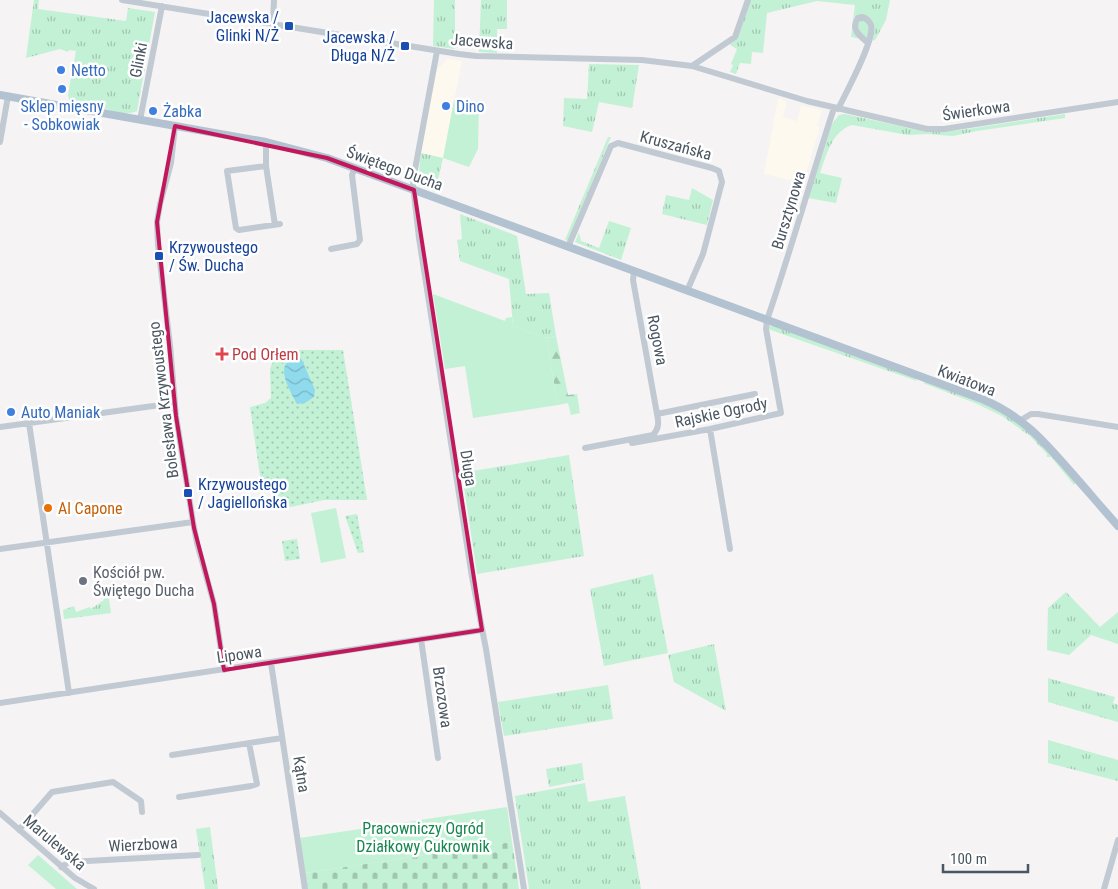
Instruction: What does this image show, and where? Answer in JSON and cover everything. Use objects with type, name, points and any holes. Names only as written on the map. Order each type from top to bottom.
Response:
[{"type":"main road","name":"Świętego Ducha","points":[[4,96],[299,149],[767,320]]},
{"type":"main road","name":"Kwiatowa","points":[[767,320],[982,399],[1003,409],[1021,420],[1040,437],[1118,526]]},
{"type":"street","name":"Jacewska","points":[[122,0],[476,56],[642,60],[692,66],[836,108]]},
{"type":"street","points":[[273,24],[274,0]]},
{"type":"street","points":[[692,66],[735,37],[748,0]]},
{"type":"street","name":"Glinki","points":[[140,120],[162,6]]},
{"type":"street","name":"Bursztynowa","points":[[767,320],[836,108],[856,73],[868,43]]},
{"type":"street","name":"Długa","points":[[437,51],[417,153],[414,190],[419,238],[472,577],[524,889]]},
{"type":"street","points":[[0,142],[4,96]]},
{"type":"street","name":"Świerkowa","points":[[836,108],[915,127],[944,129],[1118,102]]},
{"type":"street","name":"Bolesława Krzywoustego","points":[[175,126],[171,163],[160,204],[157,234],[175,403],[193,522],[214,604],[224,670]]},
{"type":"street","points":[[266,142],[266,166],[278,224],[239,230],[236,228],[227,171],[266,166]]},
{"type":"street","name":"Kruszańska","points":[[568,247],[611,146],[618,143],[712,168],[719,171],[722,182],[703,254],[687,291]]},
{"type":"street","points":[[331,249],[357,244],[360,240],[352,175],[355,168]]},
{"type":"street","name":"Rogowa","points":[[585,448],[653,435],[659,423],[633,280],[634,271]]},
{"type":"street","name":"Rajskie Ogrody","points":[[632,443],[710,429],[781,413],[766,329],[767,320]]},
{"type":"street","points":[[657,414],[755,394]]},
{"type":"street","points":[[0,427],[175,403]]},
{"type":"street","points":[[1021,420],[1028,415],[1038,414],[1118,427]]},
{"type":"street","points":[[29,423],[69,693]]},
{"type":"street","points":[[710,429],[730,549]]},
{"type":"street","points":[[0,549],[193,522]]},
{"type":"street","name":"Lipowa","points":[[0,703],[482,630]]},
{"type":"street","name":"Brzozowa","points":[[421,639],[438,758]]},
{"type":"street","name":"Kątna","points":[[271,663],[305,889]]},
{"type":"street","points":[[172,755],[282,738]]},
{"type":"street","points":[[179,797],[257,784],[249,743]]},
{"type":"street","points":[[18,830],[52,792],[113,782],[141,801],[142,812]]},
{"type":"street","name":"Marulewska","points":[[0,813],[61,867],[94,889]]},
{"type":"street","points":[[1104,889],[1118,840]]},
{"type":"street","name":"Wierzbowa","points":[[61,867],[69,862],[198,855]]},
{"type":"highlighted area","points":[[175,126],[327,158],[414,190],[482,630],[224,670],[214,604],[194,528],[176,416],[157,222]]},
{"type":"shaded area","points":[[447,59],[462,61],[443,158],[421,153],[437,69]]},
{"type":"shaded area","points":[[778,98],[787,101],[783,117],[797,121],[801,105],[822,110],[817,126],[820,127],[803,183],[764,174]]},
{"type":"green space","points":[[34,0],[39,0],[38,9],[126,21],[128,8],[155,12],[137,111],[125,113],[86,104],[70,104],[68,95],[76,51],[69,50],[68,52],[60,49],[26,58]]},
{"type":"green space","points":[[434,0],[455,0],[455,49],[433,46]]},
{"type":"green space","points":[[481,0],[507,0],[507,29],[497,29],[497,53],[479,52]]},
{"type":"green space","points":[[749,0],[890,0],[886,20],[875,40],[865,43],[861,39],[851,37],[855,5],[817,1],[767,13],[763,53],[752,52],[751,64],[740,63],[736,74],[730,72],[737,49],[730,45],[736,38]]},
{"type":"green space","points":[[589,64],[639,65],[632,108],[599,102],[592,132],[563,126],[564,98],[587,99]]},
{"type":"green space","points":[[454,100],[479,101],[478,149],[469,167],[443,158]]},
{"type":"green space","points":[[845,114],[927,132],[961,130],[1065,114],[1065,118],[953,136],[908,135],[852,125],[845,128],[835,138],[827,152],[820,173],[842,178],[836,203],[808,198],[832,124],[839,115]]},
{"type":"green space","points":[[608,137],[611,137],[568,241],[565,240]]},
{"type":"green space","points":[[421,153],[443,158],[435,192],[424,188],[421,184],[419,171]]},
{"type":"green space","points":[[692,188],[713,200],[707,225],[662,214],[666,195],[689,200]]},
{"type":"green space","points":[[460,214],[517,236],[526,294],[549,293],[556,336],[546,338],[513,326],[509,279],[460,261],[457,240],[462,239]]},
{"type":"green space","points":[[609,221],[631,228],[621,260],[575,242],[579,233],[581,241],[599,248]]},
{"type":"green space","points":[[433,294],[505,321],[506,318],[512,317],[513,326],[546,338],[558,405],[473,418],[465,366],[445,369]]},
{"type":"green space","points":[[769,326],[915,377],[917,381],[768,329]]},
{"type":"green space","points":[[556,336],[568,395],[577,394],[580,413],[571,415],[568,403],[558,405],[546,338]]},
{"type":"green space","points":[[293,350],[343,350],[367,500],[324,500],[291,507],[261,483],[250,407],[265,403],[271,398],[270,369],[272,363]]},
{"type":"green space","points":[[927,381],[982,402],[1020,424],[1048,450],[1076,482],[1074,485],[1051,457],[1047,457],[1047,454],[1030,436],[1002,416],[975,403],[923,383]]},
{"type":"green space","points":[[569,455],[584,556],[477,574],[461,467],[473,471]]},
{"type":"green space","points":[[336,508],[346,558],[321,563],[311,513]]},
{"type":"green space","points":[[357,514],[364,552],[358,553],[345,516]]},
{"type":"green space","points":[[297,539],[300,559],[285,561],[282,541]]},
{"type":"green space","points":[[653,574],[668,653],[604,666],[590,589]]},
{"type":"green space","points":[[108,592],[111,613],[64,619],[63,610],[74,606],[76,612],[90,607],[91,609],[104,600],[103,595]]},
{"type":"green space","points":[[1066,592],[1100,627],[1118,612],[1118,644],[1091,635],[1069,655],[1047,650],[1048,608]]},
{"type":"green space","points":[[714,644],[726,711],[674,682],[668,655]]},
{"type":"green space","points":[[1048,678],[1115,697],[1113,703],[1118,705],[1118,722],[1048,702]]},
{"type":"green space","points":[[608,685],[613,719],[504,736],[498,702]]},
{"type":"green space","points":[[1048,740],[1118,760],[1118,781],[1048,763]]},
{"type":"green space","points":[[582,763],[584,780],[549,787],[546,769]]},
{"type":"green space","points":[[585,783],[588,802],[625,796],[641,889],[529,889],[515,796]]},
{"type":"green space","name":"Pracowniczy Ogród Działkowy Cukrownik","points":[[507,807],[512,842],[305,873],[300,838]]},
{"type":"green space","points":[[210,827],[218,889],[205,889],[196,829]]},
{"type":"green space","points":[[512,842],[519,889],[308,889],[305,873]]},
{"type":"green space","points":[[38,855],[77,889],[56,889],[28,865]]},
{"type":"water","points":[[300,358],[315,390],[314,397],[305,403],[297,404],[287,383],[284,369],[291,360]]},
{"type":"place","name":"Jacewska / Glinki N/Ż","points":[[289,26]]},
{"type":"place","name":"Jacewska / Długa N/Ż","points":[[405,46]]},
{"type":"place","name":"Netto","points":[[61,70]]},
{"type":"place","name":"Sklep mięsny - Sobkowiak","points":[[62,89]]},
{"type":"place","name":"Dino","points":[[446,106]]},
{"type":"place","name":"Żabka","points":[[153,111]]},
{"type":"place","name":"Krzywoustego / Św. Ducha","points":[[159,256]]},
{"type":"place","name":"Pod Orłem","points":[[222,354]]},
{"type":"place","name":"Auto Maniak","points":[[11,412]]},
{"type":"place","name":"Krzywoustego / Jagiellońska","points":[[188,493]]},
{"type":"place","name":"Al Capone","points":[[48,508]]},
{"type":"place","name":"Kościół pw. Świętego Ducha","points":[[83,581]]}]
